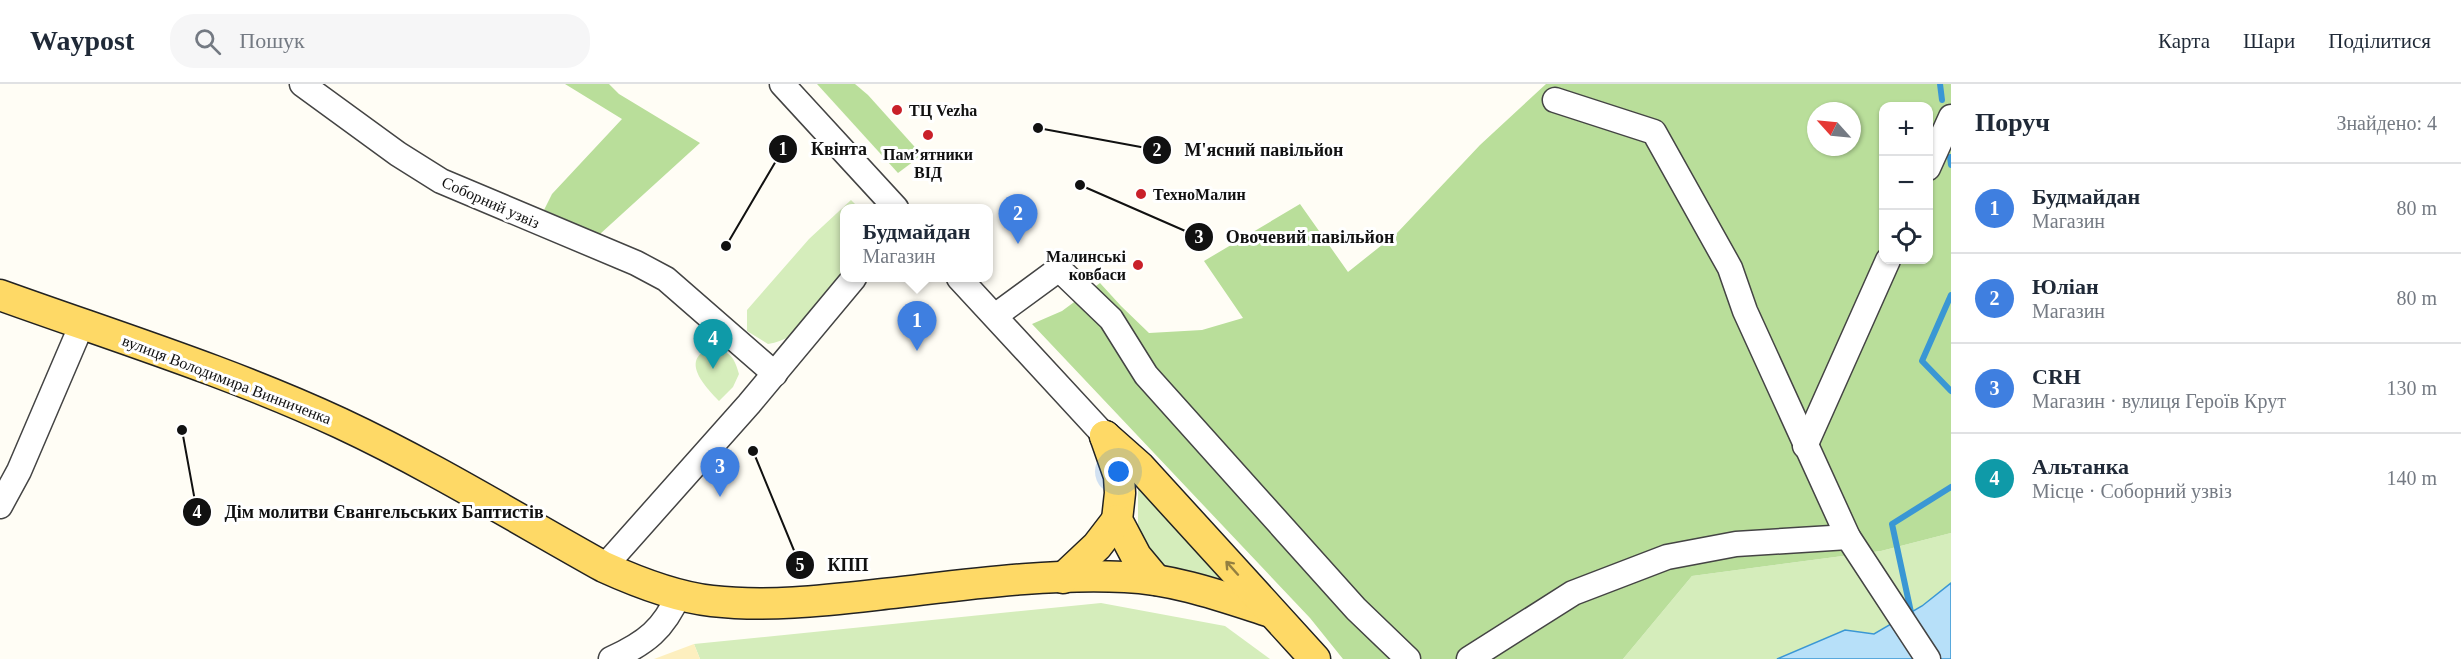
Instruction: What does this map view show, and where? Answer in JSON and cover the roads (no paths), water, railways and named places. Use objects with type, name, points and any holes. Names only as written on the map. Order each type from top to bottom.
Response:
[{"type":"main road","name":"вулиця Володимира Винниченка","points":[[0,295],[237,380],[340,423],[381,443],[604,567],[625,577],[679,594],[712,601],[789,603],[1102,576],[1156,580],[1209,592],[1271,612]]},
{"type":"main road","points":[[1063,578],[1097,546],[1117,520],[1119,476],[1106,436]]},
{"type":"main road","points":[[1106,436],[1140,467],[1315,659]]},
{"type":"main road","points":[[1117,520],[1136,556],[1156,580]]},
{"type":"street","name":"Соборний узвіз","points":[[302,84],[398,154],[441,181],[636,263],[666,279],[775,374]]},
{"type":"street","points":[[782,84],[892,204]]},
{"type":"street","points":[[1556,100],[1654,132],[1730,268],[1745,311],[1804,446],[1848,537],[1928,659]]},
{"type":"street","points":[[1933,159],[1951,117]]},
{"type":"street","points":[[1804,446],[1886,264]]},
{"type":"street","points":[[994,316],[1059,269],[1111,319],[1146,375],[1356,609],[1408,659]]},
{"type":"street","points":[[604,567],[775,374],[851,282]]},
{"type":"street","points":[[963,282],[1106,436]]},
{"type":"street","points":[[0,506],[24,460],[82,324]]},
{"type":"street","points":[[1469,659],[1573,593],[1668,557],[1736,544],[1848,537]]},
{"type":"street","points":[[611,659],[648,640],[666,620],[679,594]]},
{"type":"water","points":[[1951,583],[1951,659],[1777,659],[1845,630],[1874,634],[1922,606]]},
{"type":"waterway","points":[[1940,84],[1942,100]]},
{"type":"waterway","points":[[1950,157],[1951,165]]},
{"type":"waterway","points":[[1951,295],[1922,361],[1951,391]]},
{"type":"waterway","points":[[1912,617],[1892,524],[1951,487]]},
{"type":"place","name":"ТЦ Vezha","points":[[897,110]]},
{"type":"place","name":"М'ясний павільйон","points":[[1038,128]]},
{"type":"place","name":"Пам’ятники ВІД","points":[[928,135]]},
{"type":"place","name":"Овочевий павільйон","points":[[1080,185]]},
{"type":"place","name":"ТехноМалин","points":[[1141,194]]},
{"type":"place","name":"Юліан","points":[[1018,244]]},
{"type":"place","name":"Квінта","points":[[726,246]]},
{"type":"place","name":"Малинські ковбаси","points":[[1138,265]]},
{"type":"place","name":"Будмайдан","points":[[917,351]]},
{"type":"place","name":"Альтанка","points":[[713,369]]},
{"type":"place","name":"Дім молитви Євангельських Баптистів","points":[[182,430]]},
{"type":"place","name":"КПП","points":[[753,451]]},
{"type":"place","name":"CRH","points":[[720,497]]}]
